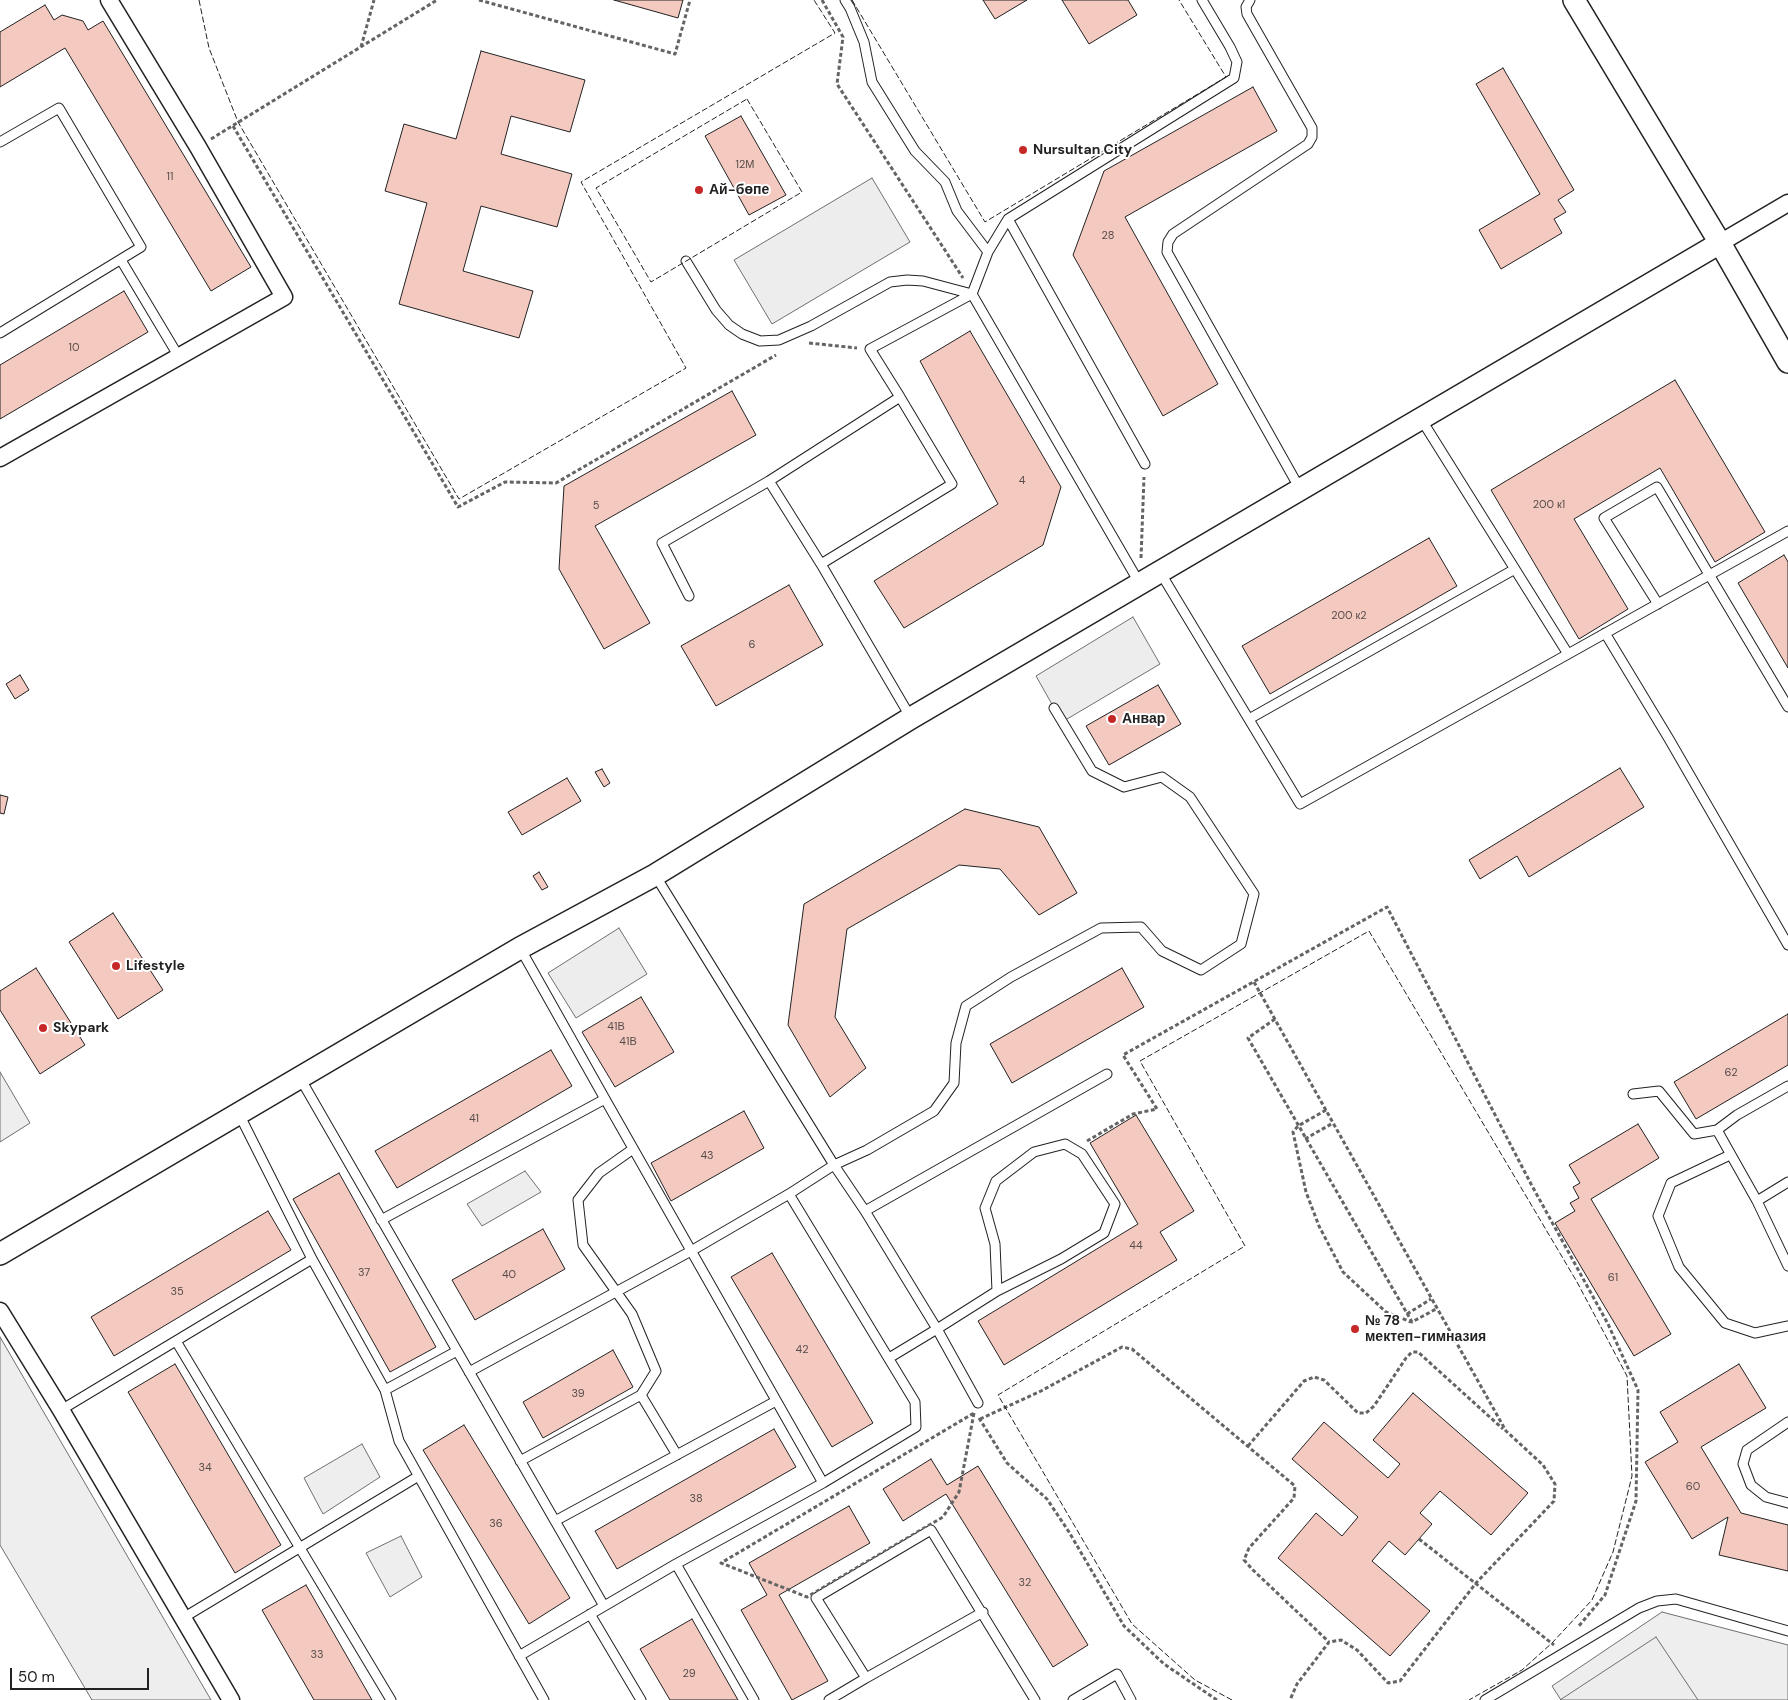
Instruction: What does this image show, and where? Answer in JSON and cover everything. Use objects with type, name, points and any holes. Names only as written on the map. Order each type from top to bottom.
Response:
[{"type":"street","points":[[0,458],[284,296],[198,147],[109,0]]},
{"type":"street","points":[[1574,0],[1720,243],[1788,362]]},
{"type":"street","points":[[0,1254],[520,948],[655,875],[911,718],[1788,203]]},
{"type":"street","points":[[0,1311],[61,1410],[231,1700]]},
{"type":"lane","points":[[845,0],[864,42],[872,82],[915,151],[945,182],[957,211],[988,252]]},
{"type":"lane","points":[[821,564],[952,484],[870,350],[972,294],[988,252],[1008,219],[1234,78],[1236,62],[1230,46],[1202,0]]},
{"type":"lane","points":[[1250,0],[1246,7],[1247,14],[1312,128],[1312,137],[1308,144],[1173,234],[1168,242],[1167,252],[1300,489]]},
{"type":"lane","points":[[0,142],[59,108],[141,247],[0,332]]},
{"type":"lane","points":[[1008,219],[1145,464]]},
{"type":"lane","points":[[121,260],[179,357]]},
{"type":"lane","points":[[686,261],[716,310],[728,325],[742,334],[760,341],[779,340],[810,326],[890,282],[923,281],[972,294],[1140,584]]},
{"type":"lane","points":[[690,596],[662,543],[769,481],[900,397]]},
{"type":"lane","points":[[1420,419],[1568,654]]},
{"type":"lane","points":[[769,481],[821,564],[911,718]]},
{"type":"lane","points":[[1658,604],[1604,518],[1657,487],[1788,707]]},
{"type":"lane","points":[[1160,572],[1300,804],[1788,531]]},
{"type":"lane","points":[[1249,719],[1515,570]]},
{"type":"lane","points":[[1605,633],[1669,739],[1788,945]]},
{"type":"lane","points":[[469,1372],[691,1251],[789,1194],[834,1165],[867,1150],[934,1111],[954,1083],[956,1043],[966,1006],[1011,978],[1101,928],[1141,927],[1162,951],[1201,970],[1241,944],[1254,894],[1190,797],[1162,777],[1124,787],[1092,770],[1054,708]]},
{"type":"lane","points":[[655,875],[834,1165],[865,1211],[937,1329],[978,1403]]},
{"type":"lane","points":[[520,948],[823,1483]]},
{"type":"lane","points":[[865,1211],[1107,1074]]},
{"type":"lane","points":[[299,1078],[604,1606]]},
{"type":"lane","points":[[1633,1094],[1659,1091],[1694,1134],[1717,1130],[1737,1115],[1788,1086]]},
{"type":"lane","points":[[381,1220],[604,1099]]},
{"type":"lane","points":[[238,1114],[312,1259],[385,1390],[399,1442],[417,1477],[544,1700]]},
{"type":"lane","points":[[1717,1130],[1757,1202],[1788,1266]]},
{"type":"lane","points":[[889,1358],[997,1291],[1060,1259],[1104,1233],[1114,1204],[1082,1154],[1065,1144],[1034,1152],[996,1181],[985,1208],[996,1244],[997,1291]]},
{"type":"lane","points":[[520,1460],[641,1394],[656,1371],[632,1314],[583,1245],[578,1200],[599,1173],[633,1150]]},
{"type":"lane","points":[[1730,1155],[1671,1183],[1658,1216],[1679,1266],[1726,1323],[1755,1333],[1788,1326]]},
{"type":"lane","points":[[1757,1202],[1788,1182]]},
{"type":"lane","points":[[519,1656],[676,1564],[823,1483],[916,1427],[915,1402],[789,1194]]},
{"type":"lane","points":[[61,1410],[312,1259]]},
{"type":"lane","points":[[176,1340],[391,1700]]},
{"type":"lane","points":[[385,1390],[457,1351]]},
{"type":"lane","points":[[641,1394],[677,1455]]},
{"type":"lane","points":[[555,1521],[776,1401]]},
{"type":"lane","points":[[1788,1422],[1747,1450],[1743,1464],[1751,1485],[1766,1497],[1788,1503]]},
{"type":"lane","points":[[183,1618],[417,1477]]},
{"type":"lane","points":[[866,1678],[816,1598],[931,1530],[1036,1700]]},
{"type":"lane","points":[[676,1564],[754,1700]]},
{"type":"lane","points":[[1486,1700],[1638,1608],[1657,1601],[1676,1599],[1788,1631]]},
{"type":"lane","points":[[829,1700],[983,1612]]},
{"type":"lane","points":[[590,1614],[641,1700]]},
{"type":"lane","points":[[1073,1700],[1118,1674],[1132,1700]]},
{"type":"path","points":[[360,47],[374,0]]},
{"type":"path","points":[[198,147],[437,0]]},
{"type":"path","points":[[479,0],[675,54],[690,0]]},
{"type":"path","points":[[822,0],[843,37],[837,84],[972,294]]},
{"type":"path","points":[[233,126],[458,508],[505,482],[556,483],[782,351]]},
{"type":"path","points":[[807,342],[870,350]]},
{"type":"path","points":[[1140,584],[1145,464]]},
{"type":"path","points":[[1091,1148],[1086,1140],[1133,1114],[1157,1109],[1123,1055],[1387,907],[1531,1184],[1608,1324],[1638,1390],[1636,1501],[1605,1595],[1576,1630]]},
{"type":"path","points":[[1254,982],[1506,1432]]},
{"type":"path","points":[[1275,1019],[1248,1038],[1412,1322]]},
{"type":"path","points":[[1326,1110],[1298,1126],[1293,1132],[1306,1192],[1319,1226],[1343,1272],[1386,1312],[1412,1322],[1436,1309]]},
{"type":"path","points":[[1305,1139],[1333,1123]]},
{"type":"path","points":[[1407,1314],[1431,1299]]},
{"type":"path","points":[[980,1419],[1041,1392],[1122,1347],[1132,1349],[1295,1486],[1294,1498],[1249,1548],[1244,1560],[1252,1570],[1329,1642]]},
{"type":"path","points":[[1248,1446],[1304,1381],[1314,1377],[1324,1380],[1358,1412],[1366,1413],[1374,1406],[1406,1358],[1412,1352],[1418,1352],[1543,1465],[1555,1484],[1554,1501],[1476,1583],[1400,1681],[1388,1683],[1357,1650],[1341,1640],[1329,1642],[1297,1684],[1290,1700]]},
{"type":"path","points":[[974,1413],[721,1563],[807,1597],[943,1517],[959,1492],[974,1413],[978,1403]]},
{"type":"path","points":[[974,1413],[980,1419],[1007,1463],[1047,1499],[1069,1532],[1124,1626],[1164,1664],[1216,1700]]},
{"type":"path","points":[[1419,1539],[1559,1649]]},
{"type":"shaded area","points":[[872,178],[910,242],[772,324],[734,260]]},
{"type":"shaded area","points":[[1133,617],[1160,664],[1062,722],[1036,676]]},
{"type":"shaded area","points":[[619,928],[647,974],[576,1018],[548,973]]},
{"type":"shaded area","points":[[0,1072],[30,1123],[0,1142]]},
{"type":"shaded area","points":[[525,1171],[541,1192],[482,1226],[467,1204]]},
{"type":"shaded area","points":[[0,1337],[211,1700],[92,1700],[0,1545]]},
{"type":"shaded area","points":[[362,1444],[380,1477],[323,1514],[304,1478]]},
{"type":"shaded area","points":[[401,1536],[422,1577],[390,1597],[366,1553]]},
{"type":"shaded area","points":[[1662,1612],[1788,1645],[1788,1700],[1561,1700],[1552,1686]]},
{"type":"shaded area","points":[[1656,1637],[1698,1700],[1560,1700]]},
{"type":"building","points":[[614,0],[683,0],[678,18]]},
{"type":"building","points":[[983,0],[1027,0],[995,19]]},
{"type":"building","points":[[1062,0],[1128,0],[1137,15],[1089,44]]},
{"type":"building","points":[[45,5],[54,20],[62,15],[83,21],[88,30],[103,21],[251,267],[211,291],[65,48],[0,87],[0,32]]},
{"type":"building","points":[[481,51],[585,80],[570,132],[511,116],[501,154],[572,174],[557,227],[481,206],[463,271],[533,291],[519,338],[399,304],[427,203],[385,191],[404,124],[456,139]]},
{"type":"building","points":[[1503,68],[1574,190],[1558,200],[1566,212],[1554,219],[1562,233],[1501,269],[1479,230],[1540,194],[1476,84]]},
{"type":"building","points":[[1253,87],[1277,131],[1125,217],[1218,384],[1163,416],[1073,255],[1104,171]]},
{"type":"building","points":[[741,116],[786,195],[749,215],[705,136]]},
{"type":"building","points":[[124,291],[148,332],[0,419],[0,365]]},
{"type":"building","points":[[970,331],[1061,487],[1043,545],[904,628],[874,581],[998,504],[920,361]]},
{"type":"building","points":[[1675,380],[1765,532],[1715,562],[1660,468],[1574,519],[1628,609],[1579,639],[1491,490]]},
{"type":"building","points":[[732,391],[756,435],[595,526],[650,623],[604,649],[559,569],[564,486]]},
{"type":"building","points":[[1429,538],[1457,586],[1270,694],[1242,646]]},
{"type":"building","points":[[1784,555],[1788,562],[1788,668],[1738,583]]},
{"type":"building","points":[[789,585],[823,645],[716,706],[681,646]]},
{"type":"building","points":[[20,675],[29,690],[15,699],[6,684]]},
{"type":"building","points":[[1158,685],[1181,724],[1109,765],[1086,726]]},
{"type":"building","points":[[1620,768],[1644,807],[1529,877],[1517,856],[1480,879],[1469,860]]},
{"type":"building","points":[[602,769],[610,783],[604,787],[595,772]]},
{"type":"building","points":[[567,778],[581,801],[522,835],[508,812]]},
{"type":"building","points":[[0,795],[8,797],[4,814],[0,813]]},
{"type":"building","points":[[965,809],[1039,827],[1077,893],[1039,915],[1000,869],[959,865],[847,929],[835,1017],[866,1068],[830,1097],[788,1025],[804,904]]},
{"type":"building","points":[[539,872],[548,887],[542,890],[533,876]]},
{"type":"building","name":"Lifestyle","points":[[113,913],[163,990],[118,1019],[69,942]]},
{"type":"building","name":"Skypark","points":[[36,968],[85,1045],[40,1074],[0,1010],[0,991]]},
{"type":"building","points":[[1122,968],[1144,1007],[1012,1083],[990,1044]]},
{"type":"building","points":[[641,997],[674,1052],[615,1087],[582,1032]]},
{"type":"building","points":[[1788,1014],[1788,1065],[1696,1119],[1674,1082]]},
{"type":"building","points":[[551,1050],[572,1086],[397,1188],[375,1151]]},
{"type":"building","points":[[744,1111],[764,1148],[671,1201],[651,1163]]},
{"type":"building","points":[[1136,1115],[1194,1211],[1160,1232],[1177,1260],[1004,1365],[978,1321],[1138,1224],[1090,1143]]},
{"type":"building","points":[[1638,1124],[1659,1158],[1591,1199],[1671,1334],[1634,1356],[1555,1223],[1575,1211],[1570,1203],[1579,1198],[1573,1187],[1580,1183],[1569,1165]]},
{"type":"building","points":[[339,1173],[436,1347],[390,1372],[293,1199]]},
{"type":"building","points":[[268,1211],[291,1250],[114,1356],[91,1317]]},
{"type":"building","points":[[543,1229],[565,1269],[475,1320],[452,1280]]},
{"type":"building","points":[[772,1253],[873,1423],[832,1447],[731,1277]]},
{"type":"building","points":[[613,1350],[633,1387],[543,1438],[523,1402]]},
{"type":"building","points":[[175,1364],[281,1545],[235,1573],[128,1392]]},
{"type":"building","points":[[1739,1364],[1766,1408],[1701,1447],[1741,1513],[1788,1525],[1788,1571],[1719,1555],[1728,1517],[1692,1539],[1645,1462],[1678,1442],[1660,1412]]},
{"type":"building","points":[[1413,1393],[1528,1493],[1491,1535],[1440,1491],[1420,1513],[1432,1524],[1405,1555],[1389,1541],[1372,1561],[1430,1611],[1390,1656],[1278,1558],[1316,1513],[1342,1536],[1358,1517],[1292,1459],[1324,1422],[1388,1478],[1400,1464],[1373,1440]]},
{"type":"building","points":[[464,1425],[570,1598],[529,1624],[423,1450]]},
{"type":"building","points":[[774,1429],[796,1467],[617,1569],[595,1531]]},
{"type":"building","points":[[931,1459],[947,1485],[978,1466],[1088,1645],[1053,1667],[946,1494],[903,1521],[883,1489]]},
{"type":"building","points":[[849,1506],[870,1543],[779,1595],[828,1681],[792,1700],[741,1610],[767,1595],[749,1563]]},
{"type":"building","points":[[306,1585],[372,1700],[314,1700],[262,1610]]},
{"type":"building","points":[[692,1619],[738,1700],[670,1700],[640,1649]]},
{"type":"fence","points":[[199,0],[209,48],[238,122],[459,499],[686,368],[581,182],[835,33],[814,0]]},
{"type":"fence","points":[[852,0],[985,222],[1226,77],[1179,0]]},
{"type":"fence","points":[[747,99],[802,192],[651,282],[596,188],[747,99]]},
{"type":"fence","points":[[1232,1700],[1195,1680],[1132,1624],[998,1395],[1245,1246],[1140,1061],[1369,931],[1577,1282],[1627,1376],[1632,1476],[1613,1552],[1592,1600],[1552,1643],[1522,1670],[1469,1700]]},
{"type":"place","name":"Nursultan City","points":[[1023,150]]},
{"type":"place","name":"Ай-бөпе","points":[[699,190]]},
{"type":"place","name":"Анвар","points":[[1112,719]]},
{"type":"place","name":"Lifestyle","points":[[116,966]]},
{"type":"place","name":"Skypark","points":[[43,1028]]},
{"type":"place","name":"№ 78 мектеп-гимназия","points":[[1355,1329]]}]
